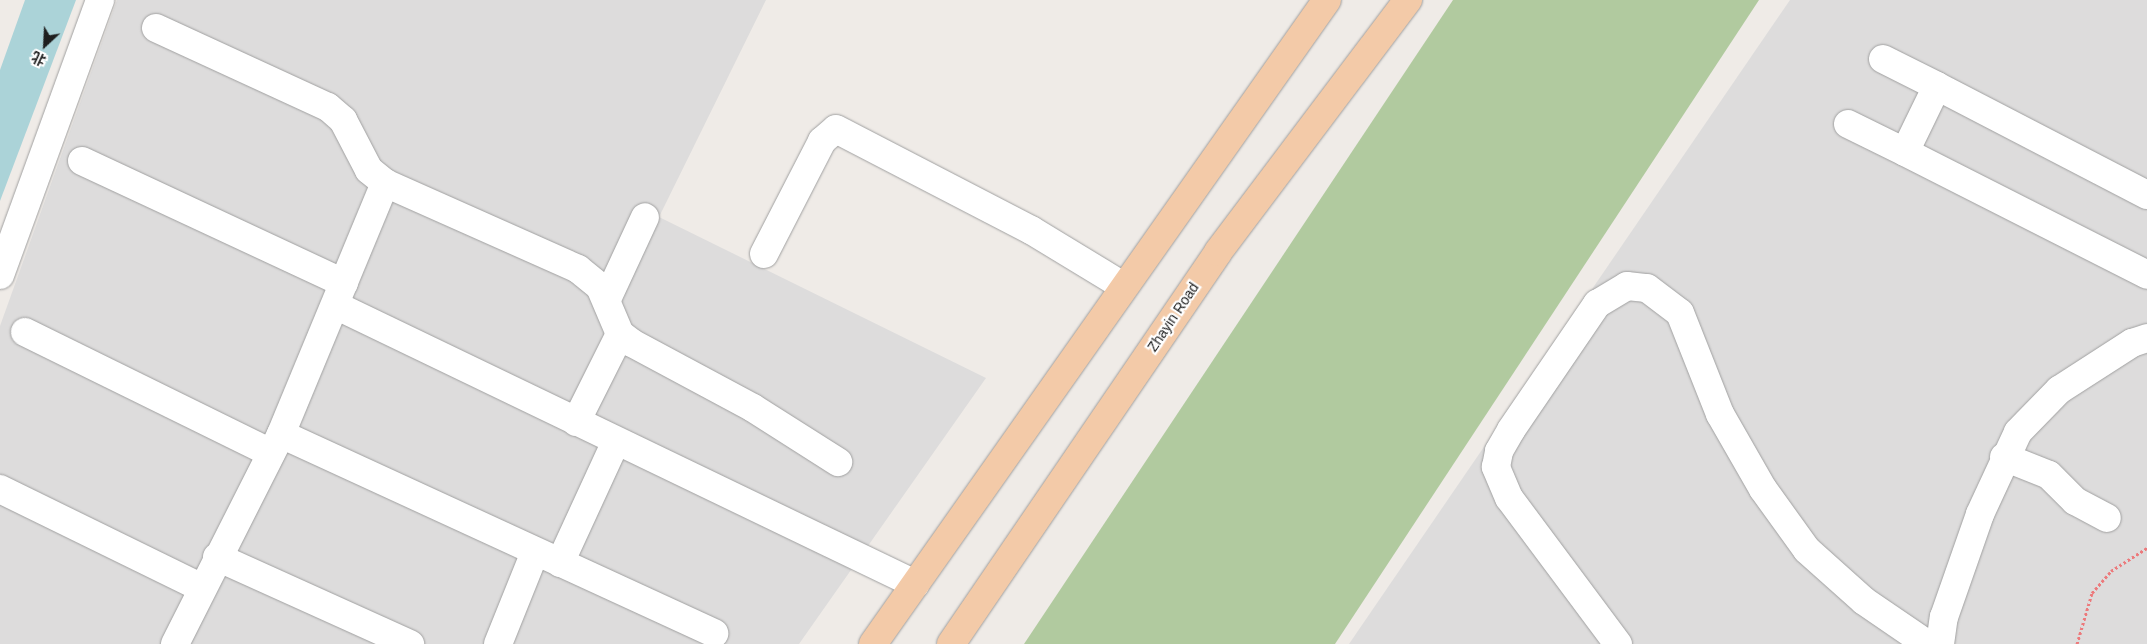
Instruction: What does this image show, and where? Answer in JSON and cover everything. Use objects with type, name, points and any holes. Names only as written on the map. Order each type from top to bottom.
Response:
[{"type":"main road","points":[[873,644],[1123,286],[1327,0]]},
{"type":"main road","name":"Zhayin Road","points":[[952,644],[1218,252],[1408,0]]},
{"type":"lane","points":[[0,275],[100,0]]},
{"type":"lane","points":[[156,28],[328,107],[342,120],[369,170],[385,183],[578,269],[600,287],[620,334],[838,462]]},
{"type":"lane","points":[[1883,59],[2147,195]]},
{"type":"lane","points":[[1905,152],[1937,86]]},
{"type":"lane","points":[[1848,124],[2147,275]]},
{"type":"lane","points":[[764,254],[822,141],[836,129],[1031,230],[1123,286]]},
{"type":"lane","points":[[82,161],[339,294],[576,422],[915,584]]},
{"type":"lane","points":[[175,644],[217,557],[276,443],[385,183]]},
{"type":"lane","points":[[607,300],[645,217]]},
{"type":"lane","points":[[1618,644],[1509,498],[1496,467],[1499,450],[1511,430],[1597,304],[1627,286],[1647,288],[1680,313],[1720,414],[1763,489],[1806,550],[1864,601],[1927,644]]},
{"type":"lane","points":[[25,332],[276,443],[535,552],[714,632]]},
{"type":"lane","points":[[576,422],[620,334]]},
{"type":"lane","points":[[1940,644],[1957,580],[2004,457],[2018,432],[2059,390],[2147,338]]},
{"type":"lane","points":[[560,563],[616,441]]},
{"type":"lane","points":[[2004,457],[2049,475],[2075,501],[2107,518]]},
{"type":"lane","points":[[0,489],[202,588]]},
{"type":"lane","points":[[498,644],[535,552]]},
{"type":"lane","points":[[217,557],[410,644]]},
{"type":"path","points":[[2077,644],[2092,594],[2111,571],[2147,548]]},
{"type":"shaded area","points":[[117,0],[766,0],[659,217],[986,378],[799,644],[0,644],[0,326]]},
{"type":"shaded area","points":[[1790,0],[2147,0],[2147,644],[1349,644]]},
{"type":"green space","points":[[1453,0],[1759,0],[1335,644],[1024,644]]},
{"type":"water","points":[[25,0],[76,0],[0,201],[0,70]]}]
